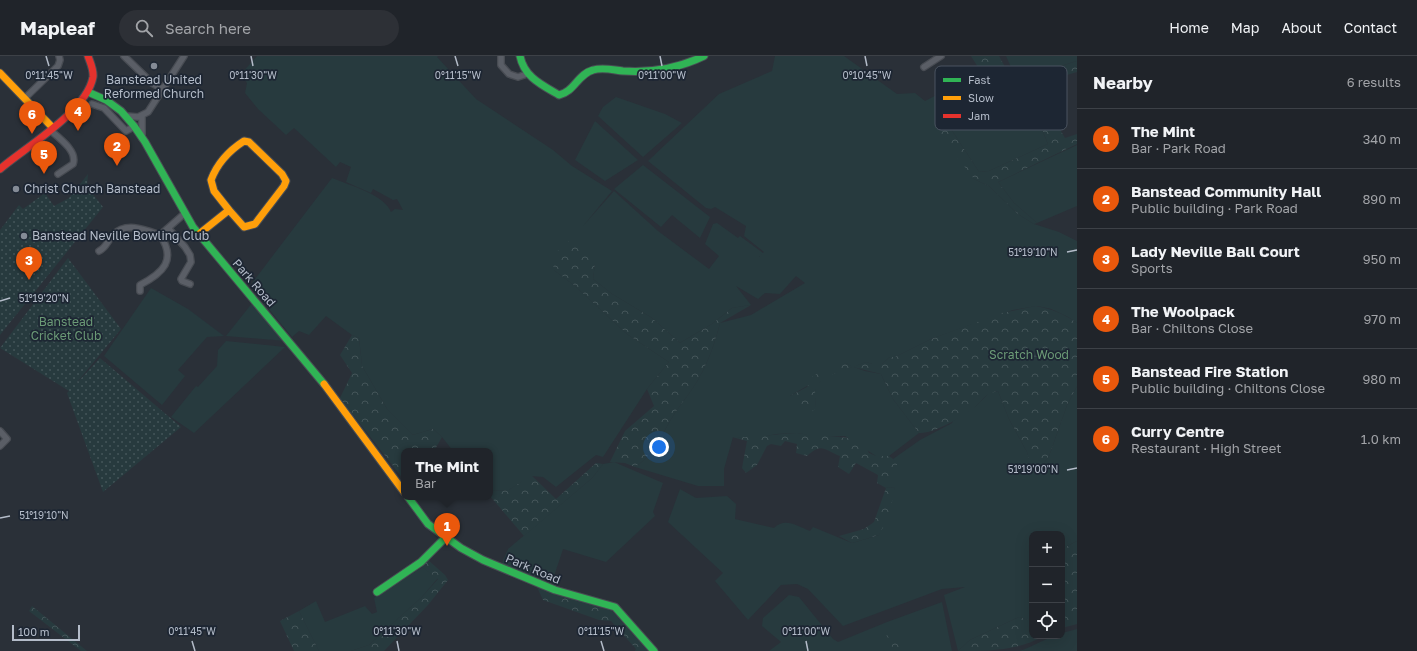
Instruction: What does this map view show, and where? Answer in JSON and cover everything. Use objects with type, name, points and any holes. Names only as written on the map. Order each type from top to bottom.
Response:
[{"type":"street","points":[[25,98],[58,66],[60,60],[59,56]]},
{"type":"street","points":[[0,170],[51,129],[88,92],[93,77],[92,66],[88,56]]},
{"type":"street","points":[[124,56],[152,83],[164,90]]},
{"type":"street","points":[[126,116],[142,116],[151,108],[164,90],[184,56]]},
{"type":"street","points":[[501,56],[501,66],[509,74],[518,77],[527,74]]},
{"type":"street","points":[[520,56],[523,68],[527,74],[559,95],[564,95],[581,75],[592,70],[654,72],[677,67],[704,56]]},
{"type":"street","points":[[924,67],[941,56]]},
{"type":"street","points":[[0,73],[25,98],[68,147],[74,157],[73,164],[58,174]]},
{"type":"street","name":"Park Road","points":[[88,92],[109,102],[126,116],[135,126],[184,214],[218,258],[292,344],[401,488]]},
{"type":"street","points":[[104,108],[109,102]]},
{"type":"street","points":[[92,104],[104,108],[126,131],[135,126]]},
{"type":"street","points":[[142,116],[142,138]]},
{"type":"street","points":[[244,141],[249,142],[282,174],[286,181],[260,219],[251,226],[241,225],[229,210],[211,184],[211,176],[236,146],[244,141]]},
{"type":"street","points":[[199,234],[229,210]]},
{"type":"street","points":[[160,235],[184,214]]},
{"type":"street","points":[[98,251],[105,248],[112,235],[126,228],[140,228],[160,235],[169,252],[167,262],[152,279],[140,285],[140,291]]},
{"type":"street","points":[[168,228],[190,255],[191,262],[181,279],[182,281],[190,284]]},
{"type":"street","points":[[0,431],[7,439],[0,446]]},
{"type":"street","name":"Park Road","points":[[410,500],[428,524],[445,538],[483,560],[554,590],[615,607],[654,651]]},
{"type":"street","points":[[377,592],[421,562],[445,538]]},
{"type":"green space","points":[[257,56],[438,56],[437,57],[476,99],[553,150],[572,166],[612,191],[583,226],[614,191],[658,231],[709,269],[719,256],[705,244],[713,224],[717,223],[738,238],[740,236],[763,253],[764,252],[744,236],[746,226],[715,207],[711,209],[706,208],[648,161],[719,94],[772,71],[775,56],[844,56],[897,94],[915,93],[925,101],[935,96],[935,130],[945,130],[974,179],[989,186],[1018,214],[1034,224],[1059,232],[1077,241],[1077,323],[1051,309],[1037,306],[1013,310],[931,339],[895,357],[890,357],[882,364],[872,364],[866,362],[854,367],[881,374],[893,399],[919,433],[889,456],[876,456],[845,436],[818,437],[797,433],[777,434],[755,438],[733,437],[724,469],[724,486],[698,486],[635,467],[653,450],[673,416],[696,383],[709,358],[720,323],[751,315],[805,283],[796,276],[780,294],[765,293],[758,299],[736,286],[751,305],[732,308],[712,324],[680,343],[652,318],[612,294],[593,279],[595,263],[554,270],[574,285],[627,334],[669,362],[647,389],[603,457],[596,455],[556,487],[543,477],[531,476],[509,490],[493,491],[493,448],[451,448],[433,429],[413,435],[387,409],[362,366],[359,338],[352,335],[326,316],[309,335],[299,331],[292,337],[258,296],[252,283],[332,178],[357,187],[382,200],[391,212],[395,209],[403,210],[397,199],[393,200],[373,189],[371,193],[346,182],[351,167],[340,162],[336,167],[294,128],[286,135],[258,109],[245,93],[247,83],[241,74]],"holes":[[[846,363],[852,367],[836,372],[820,381],[817,386],[815,391],[816,408],[790,396]]]},
{"type":"green space","points":[[971,56],[999,56],[1004,66],[977,66]]},
{"type":"green space","points":[[1006,56],[1077,56],[1077,61],[1061,66],[1010,66]]},
{"type":"green space","points":[[1077,61],[1077,72],[1067,75],[1067,66],[1062,66]]},
{"type":"green space","points":[[616,97],[665,114],[682,123],[643,157],[598,116],[603,107]]},
{"type":"green space","points":[[595,121],[638,160],[605,181],[575,160]]},
{"type":"green space","points":[[940,130],[952,130],[979,172],[989,171],[1048,144],[1042,130],[1060,130],[1065,138],[1077,134],[1077,144],[998,182],[1014,203],[1037,223],[1034,224],[1018,214],[989,186],[974,179],[942,138]]},
{"type":"green space","points":[[952,130],[1042,130],[1048,144],[989,171],[979,172]]},
{"type":"green space","points":[[1077,145],[1077,206],[1037,223],[1014,203],[998,182]]},
{"type":"green space","points":[[643,165],[710,217],[700,238],[672,215],[661,227],[614,189]]},
{"type":"green space","points":[[88,174],[87,187],[103,207],[0,335],[0,230],[19,205],[23,209],[45,193],[54,206],[69,198]]},
{"type":"green space","points":[[569,241],[585,245],[595,263],[593,279],[612,294],[652,318],[680,343],[712,324],[732,308],[751,305],[720,323],[709,358],[696,383],[673,416],[653,450],[635,467],[625,463],[610,462],[625,431],[654,406],[647,389],[669,362],[627,334],[574,285],[554,270],[552,256]]},
{"type":"green space","name":"Banstead Cricket Club","points":[[68,258],[121,329],[74,386],[100,358],[181,427],[103,492],[67,393],[69,391],[0,348]]},
{"type":"green space","points":[[151,288],[188,309],[224,336],[207,337],[178,370],[185,376],[162,405],[104,356]]},
{"type":"green space","points":[[253,302],[286,341],[226,336]]},
{"type":"green space","name":"Scratch Wood","points":[[1036,306],[1058,312],[1077,323],[1077,386],[1067,405],[1049,456],[1034,472],[1031,468],[1027,452],[1009,419],[998,391],[987,395],[971,410],[949,424],[932,431],[919,433],[893,399],[881,374],[853,367],[866,362],[872,364],[882,364],[890,357],[895,357],[931,339],[1002,313]]},
{"type":"green space","points":[[352,335],[359,338],[362,366],[387,409],[413,435],[433,429],[442,437],[436,448],[401,448],[401,476],[340,398],[352,373],[340,355]]},
{"type":"green space","points":[[226,341],[285,347],[194,433],[171,417],[196,386],[198,387],[217,366],[218,350]]},
{"type":"green space","points":[[846,363],[853,367],[833,374],[820,382],[815,391],[816,408],[811,412],[801,413],[792,404],[790,396],[807,387],[813,376],[833,366]]},
{"type":"green space","points":[[1077,386],[1077,541],[1065,547],[1065,531],[1029,531],[1029,620],[1019,617],[970,640],[958,651],[944,595],[965,587],[942,589],[843,626],[808,589],[797,584],[781,585],[748,620],[715,581],[723,573],[668,522],[680,489],[696,498],[727,496],[736,504],[735,519],[774,528],[782,523],[796,525],[810,531],[813,527],[852,543],[879,535],[895,487],[886,488],[897,463],[893,459],[920,440],[952,423],[976,406],[989,393],[998,391],[1009,419],[1027,452],[1033,471],[1043,464],[1049,456],[1067,405]]},
{"type":"green space","points":[[797,433],[863,441],[869,453],[876,456],[889,456],[897,462],[897,475],[886,488],[877,483],[878,475],[856,463],[849,474],[838,467],[840,456],[823,448],[816,449],[807,456],[796,453],[797,444],[785,441],[781,446],[771,444],[767,446],[757,465],[746,473],[742,468],[747,441],[732,437]]},
{"type":"green space","points":[[614,462],[663,483],[653,512],[655,516],[606,562],[563,549],[552,582],[501,565],[508,549],[592,478],[603,464]]},
{"type":"green space","points":[[596,463],[603,464],[592,478],[524,536],[493,500],[493,491],[509,490],[531,475],[556,499]]},
{"type":"green space","points":[[895,487],[889,516],[879,535],[852,543],[839,536],[864,529],[874,522],[886,488]]},
{"type":"green space","points":[[1077,541],[1077,624],[1065,627],[1065,567],[1065,547]]},
{"type":"green space","points":[[428,560],[445,575],[448,580],[428,605],[384,651],[351,651],[369,645],[422,597],[438,579],[422,567]]},
{"type":"green space","points":[[422,567],[438,578],[422,597],[369,645],[351,651],[319,651],[299,611],[316,601],[325,622],[365,606],[372,614],[377,612],[374,598]]},
{"type":"green space","points":[[537,587],[612,611],[648,651],[635,651],[636,649],[611,621],[599,620],[543,600]]},
{"type":"green space","points":[[789,595],[799,597],[833,639],[838,642],[942,602],[952,651],[769,651],[781,642],[762,626],[763,618]]},
{"type":"green space","points":[[32,606],[87,651],[81,651],[29,611]]},
{"type":"green space","points":[[299,611],[319,651],[294,651],[280,621]]},
{"type":"green space","points":[[1019,617],[1029,620],[1029,639],[1038,639],[1024,645],[1002,649],[958,651],[970,640]]},
{"type":"green space","points":[[1077,629],[1077,651],[1019,651],[1048,639],[1065,639],[1065,632]]},
{"type":"green space","points":[[893,632],[899,635],[905,643],[903,648],[892,647],[886,634]]},
{"type":"traffic: fast","points":[[520,56],[525,70],[540,84],[559,95],[569,90],[583,75],[593,70],[604,69],[644,71],[665,69],[685,64],[704,56]]},
{"type":"traffic: fast","points":[[88,92],[106,100],[121,111],[134,126],[145,142],[193,227],[324,384]]},
{"type":"traffic: fast","points":[[410,500],[428,524],[461,548],[483,560],[555,590],[615,607],[654,651]]},
{"type":"traffic: fast","points":[[377,592],[421,562],[445,538]]},
{"type":"traffic: slow","points":[[0,73],[52,127]]},
{"type":"traffic: slow","points":[[199,234],[229,210],[244,227],[255,224],[284,186],[286,181],[282,174],[249,142],[244,141],[229,153],[220,163],[211,180],[214,191],[229,210]]},
{"type":"traffic: slow","points":[[324,384],[401,488]]},
{"type":"traffic: jam","points":[[0,169],[54,128],[80,103],[88,90],[93,77],[88,56]]},
{"type":"place","name":"Banstead United Reformed Church","points":[[154,66]]},
{"type":"place","name":"The Woolpack","points":[[78,131]]},
{"type":"place","name":"Curry Centre","points":[[32,134]]},
{"type":"place","name":"Banstead Community Hall","points":[[117,166]]},
{"type":"place","name":"Banstead Fire Station","points":[[44,174]]},
{"type":"place","name":"Christ Church Banstead","points":[[16,189]]},
{"type":"place","name":"Banstead Neville Bowling Club","points":[[24,236]]},
{"type":"place","name":"Lady Neville Ball Court","points":[[29,280]]},
{"type":"place","name":"The Mint","points":[[447,546]]}]
